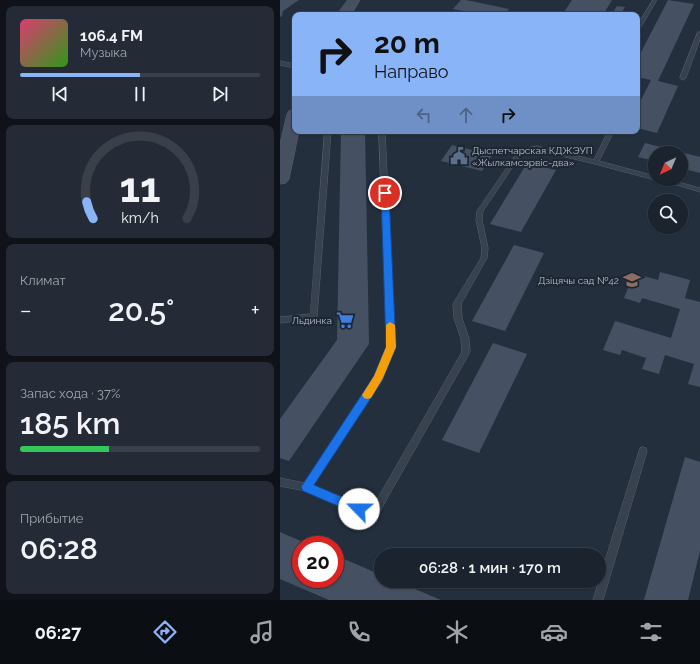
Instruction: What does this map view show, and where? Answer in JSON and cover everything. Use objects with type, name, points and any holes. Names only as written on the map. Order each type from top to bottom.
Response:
[{"type":"main road","points":[[346,12],[354,0]]},
{"type":"main road","points":[[280,179],[292,127]]},
{"type":"lane","points":[[640,25],[655,0]]},
{"type":"lane","points":[[683,78],[700,33]]},
{"type":"lane","points":[[280,63],[292,65]]},
{"type":"lane","points":[[280,320],[313,316],[328,134]]},
{"type":"lane","points":[[307,487],[378,378],[391,347],[382,134]]},
{"type":"lane","points":[[596,162],[609,134]]},
{"type":"lane","points":[[280,482],[307,487],[373,515],[466,352],[465,339],[458,318],[457,304],[484,258],[485,248],[479,220],[480,211],[518,155],[525,150],[537,148],[648,176]]},
{"type":"lane","points":[[685,186],[700,190]]},
{"type":"lane","points":[[598,600],[644,451]]},
{"type":"building","points":[[280,0],[299,0],[283,11],[282,16],[280,17]]},
{"type":"building","points":[[461,0],[466,0],[509,9],[506,12],[468,12],[453,9]]},
{"type":"building","points":[[572,0],[612,0],[605,12],[564,12]]},
{"type":"building","points":[[668,0],[694,4],[658,81],[678,86],[657,133],[640,129],[640,102],[651,80],[640,78],[640,54]]},
{"type":"building","points":[[617,6],[625,7],[622,12],[613,12]]},
{"type":"building","points":[[341,134],[365,134],[369,344],[289,461],[280,458],[280,419],[337,340]]},
{"type":"building","points":[[645,143],[657,146],[648,146],[648,159],[638,157]]},
{"type":"building","points":[[452,145],[492,155],[482,171],[441,161]]},
{"type":"building","points":[[688,154],[700,157],[700,173],[688,170]]},
{"type":"building","points":[[527,163],[556,170],[521,232],[490,224]]},
{"type":"building","points":[[514,245],[544,253],[505,331],[472,321]]},
{"type":"building","points":[[660,272],[690,280],[685,298],[700,302],[700,387],[688,384],[694,364],[665,355],[659,374],[642,369],[646,358],[622,350],[620,355],[603,350],[615,321],[671,338],[680,309],[642,298],[640,303],[624,298],[631,281],[634,282],[637,274],[658,280]]},
{"type":"building","points":[[493,343],[527,354],[479,453],[442,440]]},
{"type":"building","points":[[685,457],[700,462],[700,551],[688,600],[644,600]]},
{"type":"building","points":[[280,532],[292,537],[292,584],[280,579]]},
{"type":"building","points":[[344,559],[374,572],[374,588],[413,588],[441,600],[329,600],[301,588],[344,588]]},
{"type":"slow traffic","points":[[367,395],[378,378],[391,347],[390,325]]},
{"type":"place","name":"Дыспетчарская КДЖЭУП «Жылкамсэрвіс-два»","points":[[459,156]]},
{"type":"place","name":"Дзіцячы сад №42","points":[[632,280]]},
{"type":"place","name":"Льдинка","points":[[345,320]]},
{"type":"route","points":[[359,509],[307,487],[378,378],[391,347],[385,193]]}]
